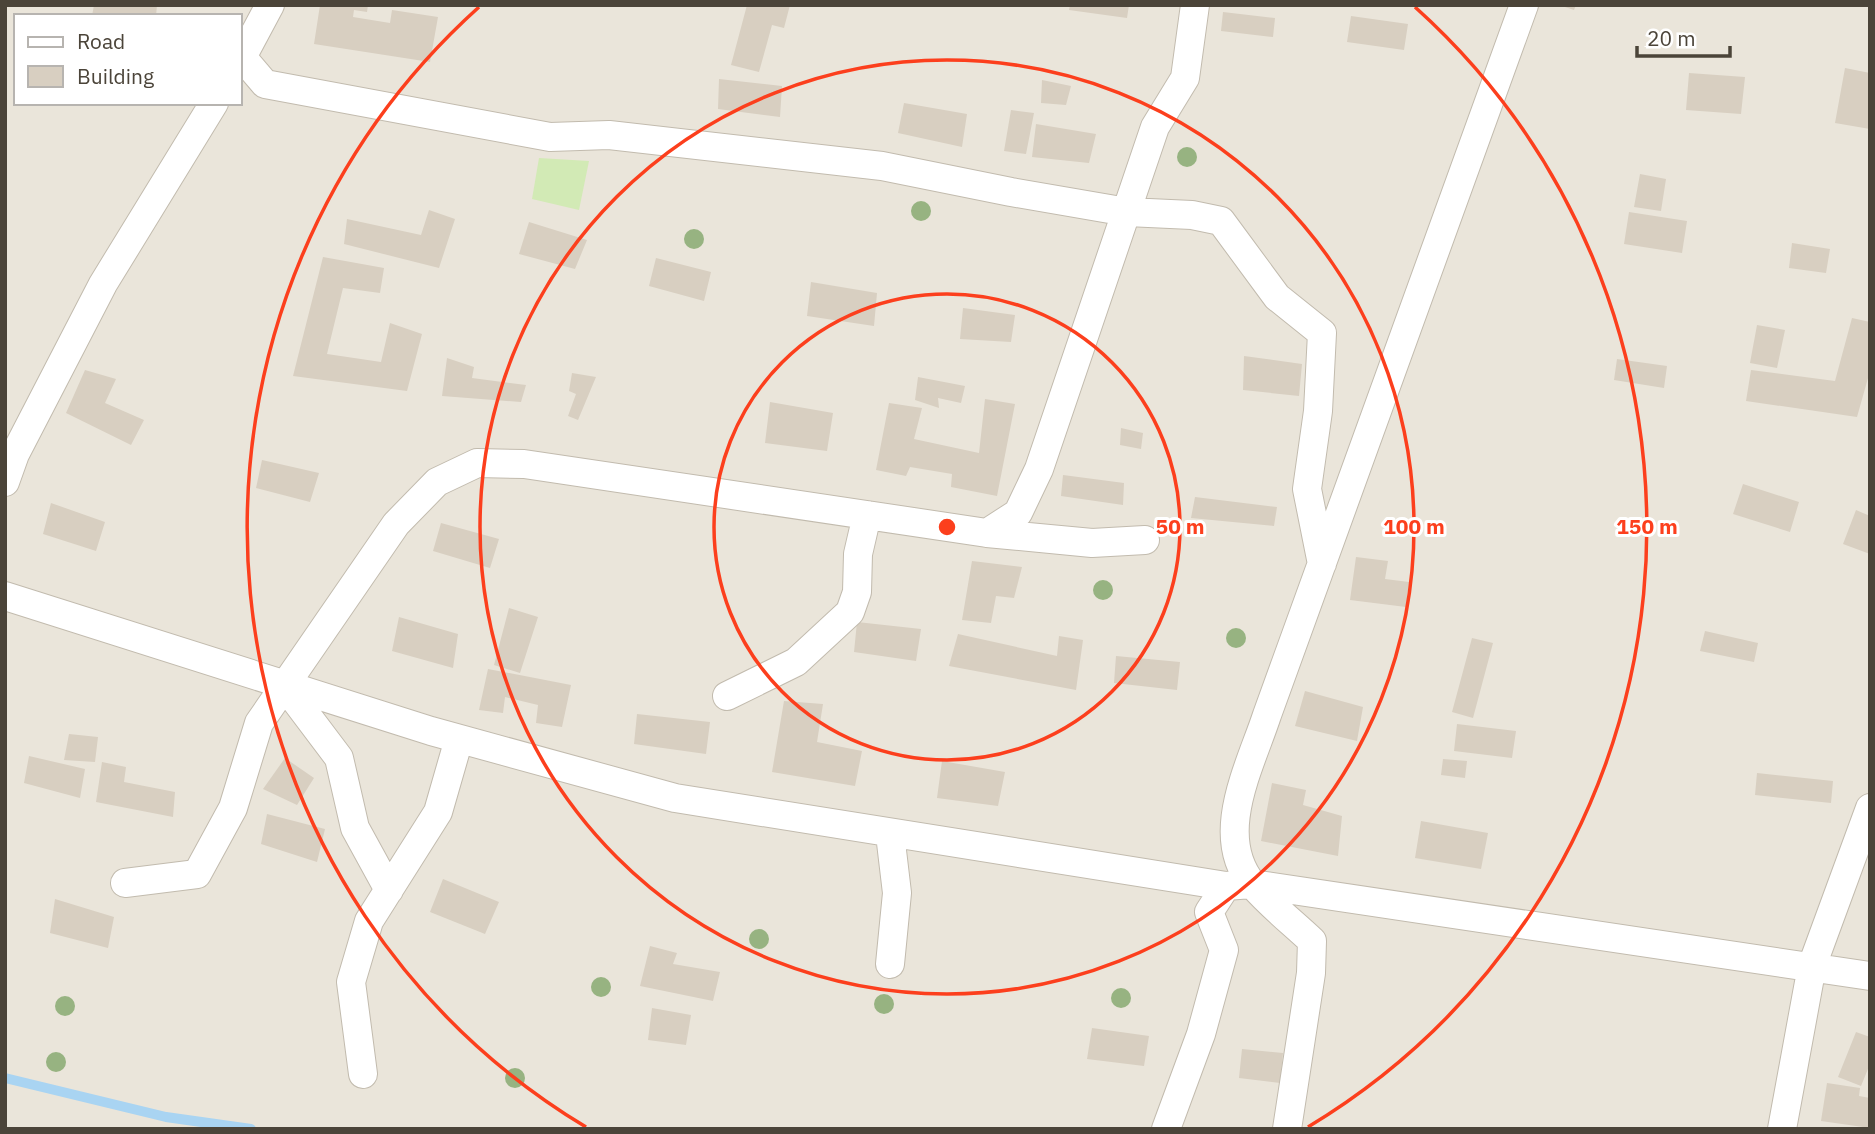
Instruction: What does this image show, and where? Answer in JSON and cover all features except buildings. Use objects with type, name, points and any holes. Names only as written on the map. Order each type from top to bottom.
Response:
[{"type":"street","points":[[242,57],[270,5]]},
{"type":"street","points":[[987,533],[1018,513],[1039,469],[1155,127],[1185,78],[1195,5]]},
{"type":"street","points":[[1287,1129],[1311,973],[1312,941],[1239,885],[1235,854],[1235,811],[1524,5]]},
{"type":"street","points":[[242,60],[265,84],[550,137],[609,135],[882,166],[1127,212],[1192,215],[1222,221],[1277,297],[1322,333],[1318,411],[1307,489],[1322,564]]},
{"type":"street","points":[[5,482],[15,454],[103,284],[213,105]]},
{"type":"street","points":[[125,883],[197,874],[233,808],[259,723],[284,685],[396,524],[437,482],[477,463],[524,464],[987,533],[1092,543],[1145,540]]},
{"type":"street","points":[[727,696],[796,663],[850,612],[857,592],[858,554],[867,515]]},
{"type":"street","points":[[5,596],[459,739],[676,798],[890,834],[1870,976]]},
{"type":"street","points":[[284,685],[339,758],[355,828],[389,890]]},
{"type":"street","points":[[363,1074],[351,982],[369,921],[438,811],[459,739]]},
{"type":"street","points":[[1782,1129],[1812,966],[1870,808]]},
{"type":"street","points":[[890,834],[897,893],[890,964]]},
{"type":"street","points":[[1166,1129],[1201,1034],[1224,950],[1209,912],[1239,885]]},
{"type":"shaded area","points":[[5,5],[1870,5],[1870,1129],[5,1129]]},
{"type":"green space","points":[[539,158],[589,161],[579,210],[532,199]]},
{"type":"waterway","points":[[5,1078],[166,1117],[251,1129]]}]
